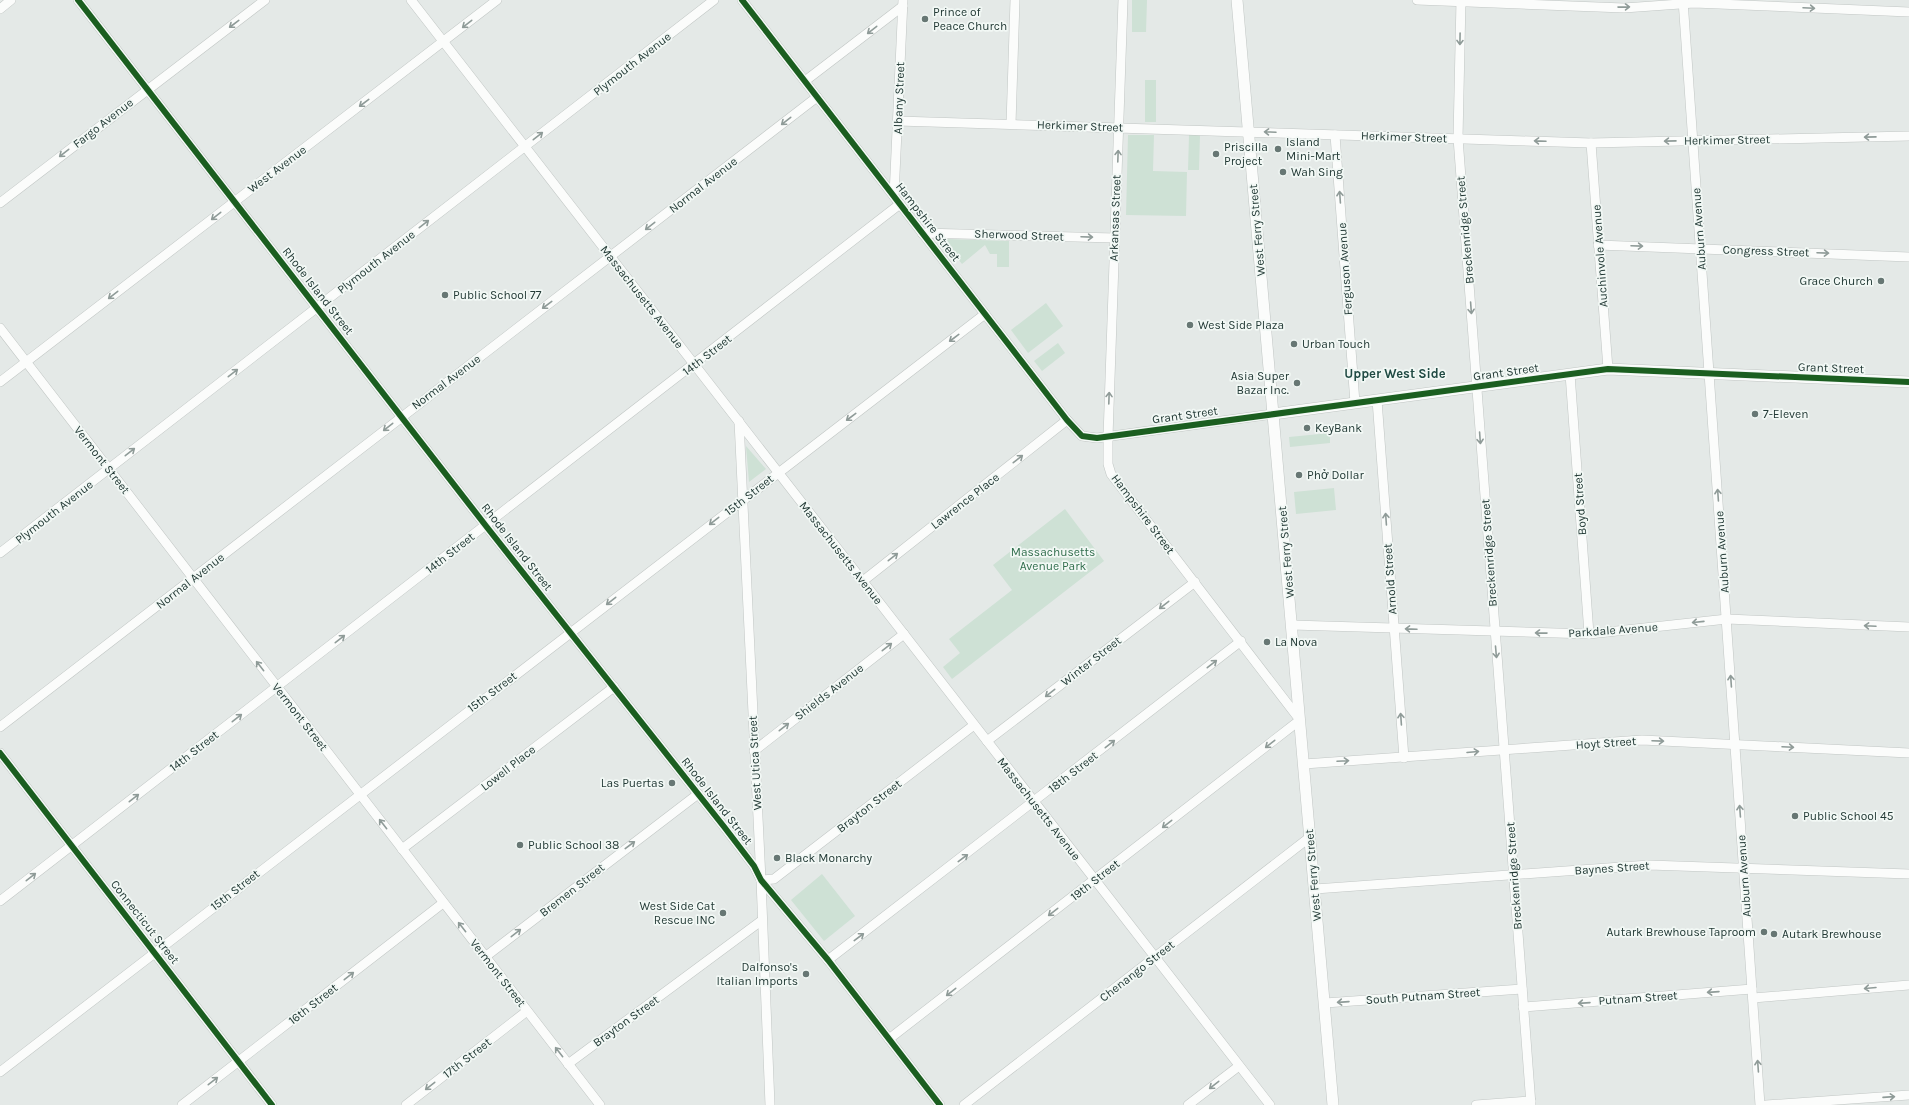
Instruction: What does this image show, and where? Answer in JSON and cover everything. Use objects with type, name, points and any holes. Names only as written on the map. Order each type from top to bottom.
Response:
[{"type":"street","points":[[0,9],[11,0]]},
{"type":"street","name":"Rhode Island Street","points":[[78,0],[486,526],[754,866],[761,880],[828,960],[940,1105]]},
{"type":"street","name":"Fargo Avenue","points":[[0,203],[147,88],[265,0]]},
{"type":"street","name":"Massachusetts Avenue","points":[[411,0],[1270,1105]]},
{"type":"street","name":"West Avenue","points":[[0,382],[497,0]]},
{"type":"street","name":"Plymouth Avenue","points":[[0,553],[714,0]]},
{"type":"street","name":"Hampshire Street","points":[[742,0],[1067,420],[1082,436],[1097,438],[1108,437],[1108,464],[1111,474],[1241,641],[1300,720]]},
{"type":"street","points":[[1010,124],[1015,0]]},
{"type":"street","name":"Arkansas Street","points":[[1108,437],[1123,0]]},
{"type":"street","name":"West Ferry Street","points":[[1237,0],[1333,1105]]},
{"type":"street","points":[[1417,0],[1624,8],[1683,1],[1909,12]]},
{"type":"street","name":"Breckenridge Street","points":[[1461,1],[1458,138],[1494,632],[1531,1103]]},
{"type":"street","name":"Auburn Avenue","points":[[1683,1],[1760,1105]]},
{"type":"street","points":[[805,81],[903,3]]},
{"type":"street","name":"Albany Street","points":[[894,196],[903,3]]},
{"type":"street","name":"Normal Avenue","points":[[0,727],[817,97]]},
{"type":"street","name":"Herkimer Street","points":[[898,121],[1591,143],[1909,136]]},
{"type":"street","name":"Ferguson Avenue","points":[[1335,135],[1355,403]]},
{"type":"street","name":"Auchinvole Avenue","points":[[1591,143],[1608,369]]},
{"type":"street","name":"14th Street","points":[[0,901],[900,204]]},
{"type":"street","name":"Sherwood Street","points":[[922,233],[1115,238]]},
{"type":"street","name":"Congress Street","points":[[1598,245],[1909,257]]},
{"type":"street","name":"15th Street","points":[[0,1072],[985,314]]},
{"type":"street","name":"Vermont Street","points":[[0,328],[600,1105]]},
{"type":"street","name":"Grant Street","points":[[1108,437],[1608,369],[1909,382]]},
{"type":"street","name":"Boyd Street","points":[[1570,374],[1589,634]]},
{"type":"street","name":"Arnold Street","points":[[1377,400],[1404,758]]},
{"type":"street","name":"Lawrence Place","points":[[863,581],[1067,420]]},
{"type":"street","name":"West Utica Street","points":[[739,421],[770,1105]]},
{"type":"street","name":"Winter Street","points":[[987,741],[1195,582]]},
{"type":"street","name":"Parkdale Avenue","points":[[1292,625],[1589,634],[1726,619],[1909,627]]},
{"type":"street","name":"Shields Avenue","points":[[754,751],[904,634]]},
{"type":"street","name":"18th Street","points":[[828,960],[1035,802],[1241,641]]},
{"type":"street","name":"Lowell Place","points":[[402,849],[614,687]]},
{"type":"street","name":"19th Street","points":[[889,1039],[1300,720]]},
{"type":"street","name":"Brayton Street","points":[[761,880],[774,879],[974,724]]},
{"type":"street","name":"Hoyt Street","points":[[1304,764],[1642,740],[1909,753]]},
{"type":"street","name":"Connecticut Street","points":[[0,753],[272,1105]]},
{"type":"street","name":"Bremen Street","points":[[485,957],[698,794]]},
{"type":"street","name":"Chenango Street","points":[[964,1105],[1310,837]]},
{"type":"street","name":"Baynes Street","points":[[1315,888],[1650,865],[1744,867],[1909,874]]},
{"type":"street","name":"16th Street","points":[[182,1105],[443,903]]},
{"type":"street","name":"Brayton Street","points":[[568,1064],[761,921]]},
{"type":"street","name":"Putnam Street","points":[[1523,1007],[1909,985]]},
{"type":"street","name":"South Putnam Street","points":[[1325,1003],[1522,989]]},
{"type":"street","name":"17th Street","points":[[406,1105],[527,1011]]},
{"type":"street","points":[[1188,1105],[1239,1066]]},
{"type":"street","points":[[1766,1105],[1909,1095]]},
{"type":"street","points":[[1476,1105],[1531,1103]]},
{"type":"green space","points":[[1132,0],[1147,0],[1146,32],[1132,32]]},
{"type":"green space","points":[[1145,80],[1156,80],[1156,122],[1145,122]]},
{"type":"green space","points":[[1128,135],[1154,135],[1153,171],[1187,172],[1186,216],[1126,215]]},
{"type":"green space","points":[[1189,135],[1200,135],[1199,170],[1188,170]]},
{"type":"green space","points":[[947,239],[1009,241],[1009,267],[997,267],[997,254],[990,254],[985,245],[962,264],[945,243]]},
{"type":"green space","points":[[1046,303],[1063,326],[1028,353],[1011,330]]},
{"type":"green space","points":[[1058,343],[1065,353],[1042,371],[1034,361]]},
{"type":"green space","points":[[1330,433],[1330,443],[1290,447],[1289,437]]},
{"type":"green space","points":[[746,446],[766,469],[749,482]]},
{"type":"green space","points":[[1334,488],[1336,510],[1296,514],[1294,492]]},
{"type":"green space","name":"Massachusetts Avenue Park","points":[[1065,509],[1104,561],[952,679],[943,667],[960,653],[949,639],[1012,590],[993,565]]},
{"type":"green space","points":[[822,874],[855,916],[824,941],[791,900]]},
{"type":"cycle path","points":[[78,0],[486,526],[725,828],[754,866],[761,880],[828,960],[940,1105]]},
{"type":"cycle path","points":[[742,0],[1067,420],[1082,436],[1097,438],[1608,369],[1909,382]]},
{"type":"cycle path","points":[[0,753],[272,1105]]},
{"type":"place","name":"Prince of Peace Church","points":[[925,19]]},
{"type":"place","name":"Island Mini-Mart","points":[[1278,149]]},
{"type":"place","name":"Priscilla Project","points":[[1216,154]]},
{"type":"place","name":"Wah Sing","points":[[1283,172]]},
{"type":"place","name":"Grace Church","points":[[1881,281]]},
{"type":"place","name":"Public School 77","points":[[445,295]]},
{"type":"place","name":"West Side Plaza","points":[[1190,325]]},
{"type":"place","name":"Urban Touch","points":[[1294,344]]},
{"type":"place","name":"Asia Super Bazar Inc.","points":[[1297,383]]},
{"type":"place","name":"7-Eleven","points":[[1755,414]]},
{"type":"place","name":"KeyBank","points":[[1307,428]]},
{"type":"place","name":"Phở Dollar","points":[[1299,475]]},
{"type":"place","name":"La Nova","points":[[1267,642]]},
{"type":"place","name":"Las Puertas","points":[[672,783]]},
{"type":"place","name":"Public School 45","points":[[1795,816]]},
{"type":"place","name":"Public School 38","points":[[520,845]]},
{"type":"place","name":"Black Monarchy","points":[[777,858]]},
{"type":"place","name":"West Side Cat Rescue INC","points":[[723,913]]},
{"type":"place","name":"Autark Brewhouse Taproom","points":[[1764,932]]},
{"type":"place","name":"Autark Brewhouse","points":[[1774,934]]},
{"type":"place","name":"Dalfonso's Italian Imports","points":[[806,974]]},
{"type":"district","name":"Upper West Side","points":[[1395,373]]}]
